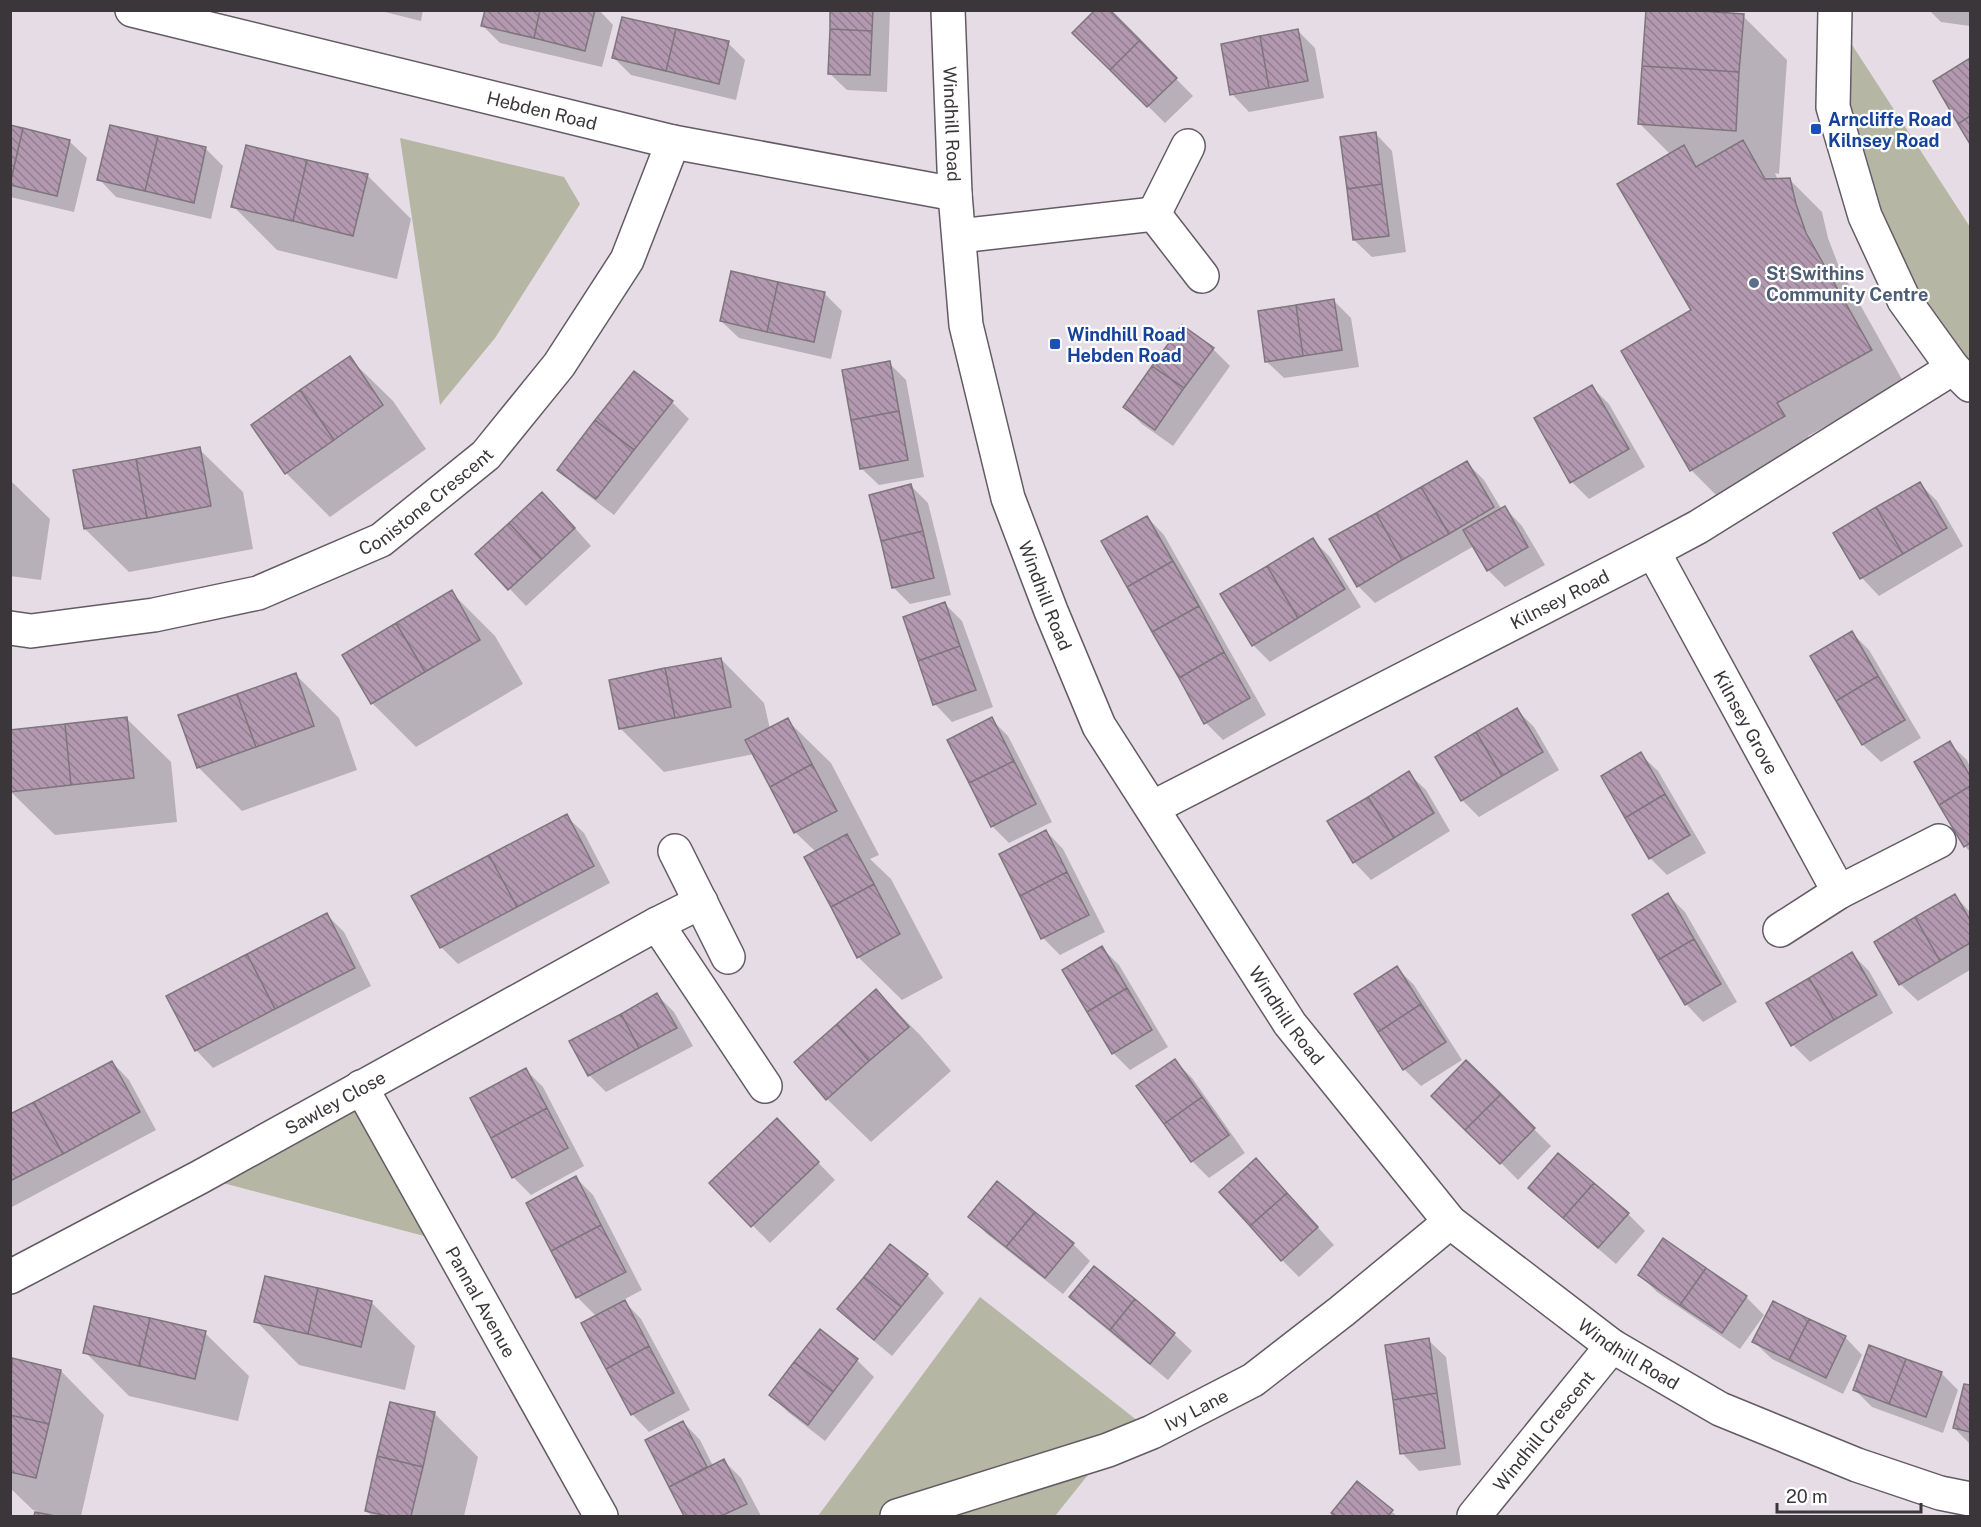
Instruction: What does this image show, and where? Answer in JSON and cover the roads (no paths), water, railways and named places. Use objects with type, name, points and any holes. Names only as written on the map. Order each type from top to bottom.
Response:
[{"type":"street","name":"Hebden Road","points":[[132,10],[673,142],[955,194]]},
{"type":"street","name":"Windhill Road","points":[[948,10],[955,194],[966,325],[1008,498],[1051,611],[1099,726],[1290,1024],[1450,1222],[1612,1346],[1720,1409],[1857,1465],[1940,1493],[1971,1499]]},
{"type":"street","points":[[1835,10],[1833,107],[1864,216],[1904,300],[1962,376]]},
{"type":"street","name":"Conistone Crescent","points":[[10,628],[31,631],[154,615],[258,593],[381,540],[486,455],[559,365],[627,260],[673,142]]},
{"type":"street","points":[[1154,214],[1188,146]]},
{"type":"street","points":[[959,236],[1154,214]]},
{"type":"street","points":[[1154,214],[1202,276]]},
{"type":"street","name":"Kilnsey Road","points":[[1152,808],[1653,551],[1962,376]]},
{"type":"street","name":"Kilnsey Grove","points":[[1653,551],[1839,892]]},
{"type":"street","points":[[1780,930],[1839,892],[1939,841]]},
{"type":"street","points":[[675,851],[728,957]]},
{"type":"street","name":"Sawley Close","points":[[10,1277],[200,1176],[657,924],[701,902]]},
{"type":"street","points":[[657,924],[765,1086]]},
{"type":"street","name":"Pannal Avenue","points":[[361,1087],[601,1516]]},
{"type":"street","name":"Ivy Lane","points":[[897,1516],[1108,1450],[1152,1432],[1253,1380],[1342,1311],[1450,1222]]},
{"type":"street","name":"Windhill Crescent","points":[[1474,1516],[1612,1346]]},
{"type":"place","name":"Arncliffe Road Kilnsey Road","points":[[1816,129]]},
{"type":"place","name":"St Swithins Community Centre","points":[[1754,283]]},
{"type":"place","name":"Windhill Road Hebden Road","points":[[1055,344]]}]
